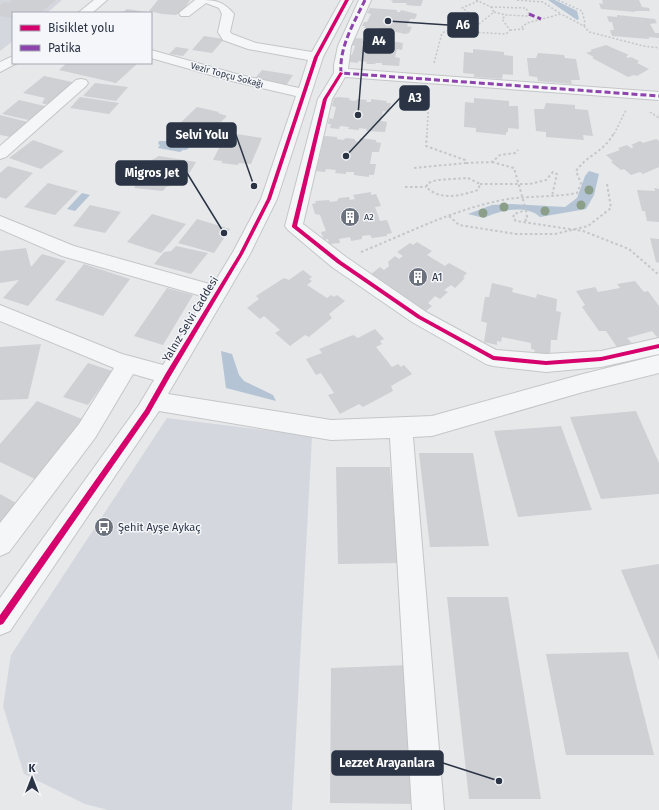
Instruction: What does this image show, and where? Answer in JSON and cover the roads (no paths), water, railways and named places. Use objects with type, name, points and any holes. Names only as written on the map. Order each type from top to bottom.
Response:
[{"type":"street","points":[[85,12],[101,0]]},
{"type":"street","points":[[185,13],[202,0]]},
{"type":"street","points":[[209,0],[223,6],[228,14],[224,32],[227,37],[253,46],[316,57]]},
{"type":"street","name":"Yalnız Selvi Caddesi","points":[[0,621],[143,419],[241,254],[269,199],[316,57],[347,0]]},
{"type":"street","points":[[365,0],[342,53],[340,68],[341,73],[325,99],[294,226],[339,262],[419,317],[493,358],[546,363],[593,360],[659,346]]},
{"type":"street","name":"Vezir Topçu Sokağı","points":[[152,54],[237,78],[304,94]]},
{"type":"street","points":[[0,68],[12,61]]},
{"type":"street","points":[[341,73],[659,96]]},
{"type":"street","points":[[0,154],[81,84]]},
{"type":"street","points":[[0,222],[68,251],[217,293]]},
{"type":"street","points":[[0,313],[128,364],[168,375]]},
{"type":"street","points":[[0,543],[87,431],[128,364]]},
{"type":"street","points":[[154,401],[331,430],[432,426],[583,383],[659,364]]},
{"type":"street","points":[[401,427],[428,810]]},
{"type":"water","points":[[548,0],[555,0],[577,11],[579,19],[577,20]]},
{"type":"water","points":[[169,138],[189,143],[187,146],[189,148],[180,152],[158,148],[160,145],[158,144],[159,141],[166,141]]},
{"type":"water","points":[[589,171],[599,174],[594,195],[586,209],[540,217],[534,213],[521,209],[505,211],[484,218],[468,214],[492,205],[511,204],[565,207],[577,198],[585,176]]},
{"type":"water","points":[[82,193],[90,195],[75,211],[67,209]]},
{"type":"water","points":[[221,351],[232,354],[239,375],[244,381],[273,395],[276,401],[226,388]]},
{"type":"place","name":"A6","points":[[388,21]]},
{"type":"place","name":"A4","points":[[358,115]]},
{"type":"place","name":"A3","points":[[346,156]]},
{"type":"place","name":"Selvi Yolu","points":[[254,186]]},
{"type":"place","name":"A2","points":[[350,217]]},
{"type":"place","name":"Migros Jet","points":[[224,233]]},
{"type":"place","name":"A1","points":[[418,277]]},
{"type":"place","name":"Şehit Ayşe Aykaç","points":[[104,527]]},
{"type":"place","name":"Lezzet Arayanlara","points":[[499,781]]}]
